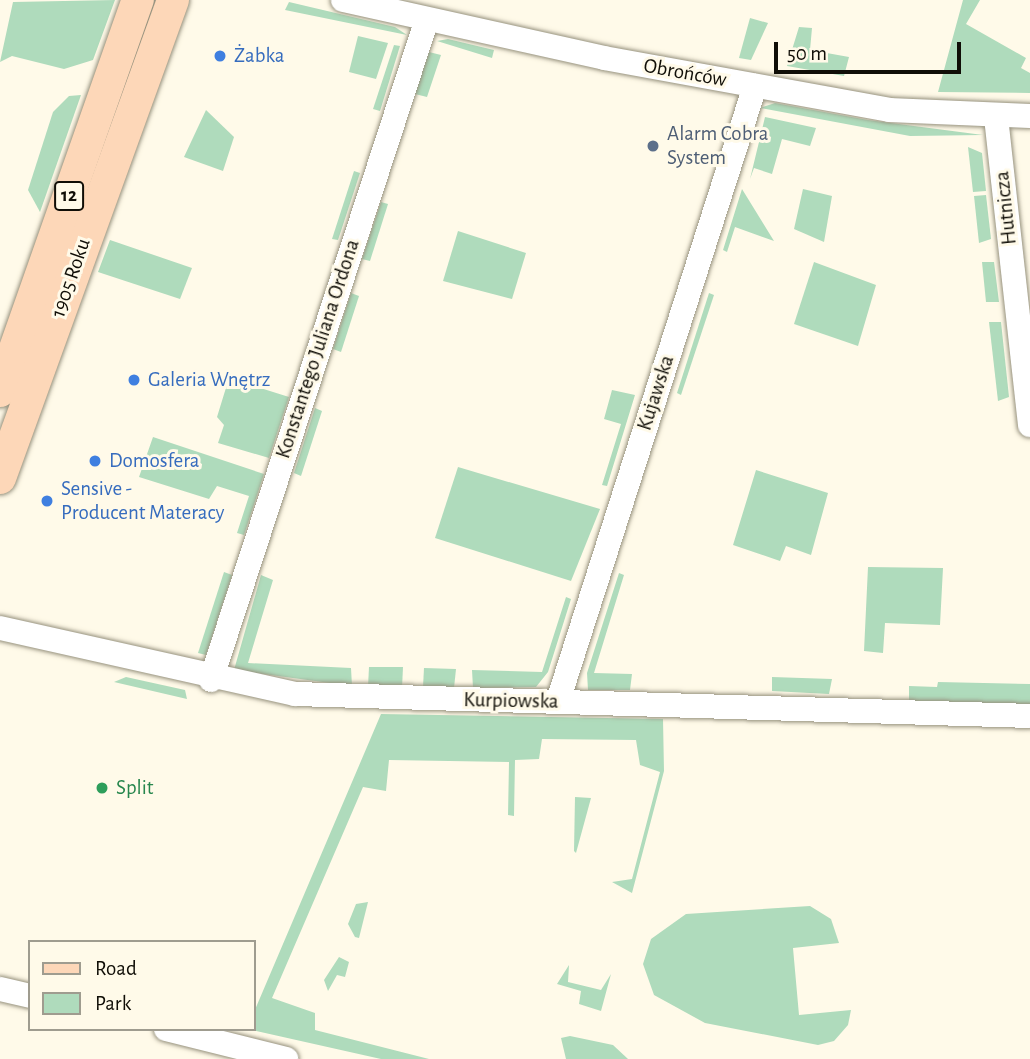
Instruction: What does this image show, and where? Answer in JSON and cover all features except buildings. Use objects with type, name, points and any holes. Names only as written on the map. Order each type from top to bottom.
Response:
[{"type":"main road","name":"1905 Roku","points":[[0,391],[138,0]]},
{"type":"main road","name":"1905 Roku","points":[[0,478],[173,0]]},
{"type":"street","name":"Obrońców","points":[[343,0],[755,86],[908,113],[1030,116]]},
{"type":"street","name":"Konstantego Juliana Ordona","points":[[211,680],[427,19]]},
{"type":"street","name":"Kujawska","points":[[558,701],[755,86]]},
{"type":"street","name":"Hutnicza","points":[[996,117],[1030,425]]},
{"type":"street","name":"Kurpiowska","points":[[0,628],[211,680],[295,694],[1030,716]]},
{"type":"street","points":[[0,989],[28,996]]},
{"type":"street","points":[[174,1031],[286,1059]]},
{"type":"green space","points":[[115,0],[93,60],[64,69],[12,56],[0,62],[13,2]]},
{"type":"green space","points":[[963,0],[980,0],[966,24],[1026,58],[1021,68],[1030,73],[1030,93],[938,92]]},
{"type":"green space","points":[[289,2],[395,27],[407,35],[285,10]]},
{"type":"green space","points":[[750,18],[768,23],[751,60],[739,58]]},
{"type":"green space","points":[[799,27],[812,28],[810,50],[849,57],[844,76],[787,66]]},
{"type":"green space","points":[[358,36],[388,43],[376,79],[349,72]]},
{"type":"green space","points":[[448,39],[494,50],[492,58],[437,41]]},
{"type":"green space","points":[[394,45],[400,46],[380,111],[373,109]]},
{"type":"green space","points":[[429,52],[441,55],[427,97],[415,94]]},
{"type":"green space","points":[[81,95],[40,212],[28,190],[53,112],[69,96]]},
{"type":"green space","points":[[775,103],[868,120],[983,135],[910,136],[760,108]]},
{"type":"green space","points":[[206,110],[234,137],[223,171],[184,157]]},
{"type":"green space","points":[[765,117],[816,128],[810,146],[782,139],[772,174],[754,168],[750,179]]},
{"type":"green space","points":[[968,147],[982,153],[986,191],[973,192]]},
{"type":"green space","points":[[354,171],[360,173],[338,240],[332,239]]},
{"type":"green space","points":[[742,189],[774,241],[735,227],[727,252],[723,250]]},
{"type":"green space","points":[[803,189],[832,196],[824,242],[794,229]]},
{"type":"green space","points":[[986,195],[991,239],[979,243],[974,196]]},
{"type":"green space","points":[[381,202],[388,204],[370,261],[362,259]]},
{"type":"green space","points":[[458,231],[526,253],[512,299],[443,281]]},
{"type":"green space","points":[[110,240],[192,268],[180,299],[98,272]]},
{"type":"green space","points":[[814,262],[876,285],[858,346],[794,324]]},
{"type":"green space","points":[[982,262],[994,262],[999,302],[986,302]]},
{"type":"green space","points":[[351,293],[359,296],[341,352],[333,349]]},
{"type":"green space","points":[[709,293],[714,295],[681,395],[677,393]]},
{"type":"green space","points":[[989,322],[1001,322],[1009,397],[998,401]]},
{"type":"green space","points":[[229,378],[289,397],[269,458],[218,443],[224,425],[217,417]]},
{"type":"green space","points":[[612,390],[635,395],[607,486],[602,485],[621,424],[604,419]]},
{"type":"green space","points":[[315,408],[322,411],[301,476],[294,473]]},
{"type":"green space","points":[[153,437],[264,474],[244,535],[237,533],[249,496],[217,486],[209,499],[139,477]]},
{"type":"green space","points":[[458,467],[600,509],[571,581],[435,538]]},
{"type":"green space","points":[[756,470],[828,493],[811,555],[786,546],[780,561],[733,545]]},
{"type":"green space","points":[[868,567],[943,568],[940,625],[885,623],[883,653],[864,651]]},
{"type":"green space","points":[[224,572],[232,575],[206,655],[198,653]]},
{"type":"green space","points":[[619,573],[624,575],[594,673],[632,674],[630,690],[588,690],[587,673]]},
{"type":"green space","points":[[261,575],[273,580],[248,663],[351,668],[352,686],[234,670]]},
{"type":"green space","points":[[566,597],[571,599],[548,672],[536,687],[473,688],[472,670],[542,672]]},
{"type":"green space","points":[[369,667],[403,667],[402,688],[368,687]]},
{"type":"green space","points":[[424,668],[456,669],[454,688],[423,687]]},
{"type":"green space","points":[[126,677],[185,690],[187,699],[114,682]]},
{"type":"green space","points":[[772,677],[832,679],[829,694],[772,691]]},
{"type":"green space","points":[[938,682],[1030,684],[1030,706],[909,702],[909,686],[937,687]]},
{"type":"green space","points":[[381,714],[663,719],[664,771],[632,893],[612,882],[632,879],[660,772],[640,765],[636,740],[542,739],[539,759],[515,760],[514,816],[508,815],[509,762],[389,760],[386,791],[363,787],[272,998],[315,1013],[315,1030],[429,1059],[381,1059],[256,1031],[256,1007]]},
{"type":"green space","points":[[575,797],[591,798],[576,853],[574,851]]},
{"type":"green space","points":[[368,902],[359,938],[355,937],[348,924],[356,904]]},
{"type":"green space","points":[[810,906],[831,919],[839,943],[793,948],[799,1015],[851,1010],[848,1025],[834,1041],[818,1045],[705,1023],[654,995],[643,964],[651,939],[686,914]]},
{"type":"green space","points":[[339,957],[349,962],[345,977],[337,975],[328,991],[324,980]]},
{"type":"green space","points":[[569,965],[568,982],[601,990],[611,974],[601,1011],[579,1004],[581,991],[557,984]]},
{"type":"green space","points":[[570,1036],[613,1045],[628,1059],[566,1059],[561,1038]]},
{"type":"place","name":"Żabka","points":[[220,56]]},
{"type":"place","name":"Alarm Cobra System","points":[[653,146]]},
{"type":"place","name":"Galeria Wnętrz","points":[[134,380]]},
{"type":"place","name":"Domosfera","points":[[95,461]]},
{"type":"place","name":"Sensive - Producent Materacy","points":[[47,501]]},
{"type":"place","name":"Split","points":[[102,788]]}]
